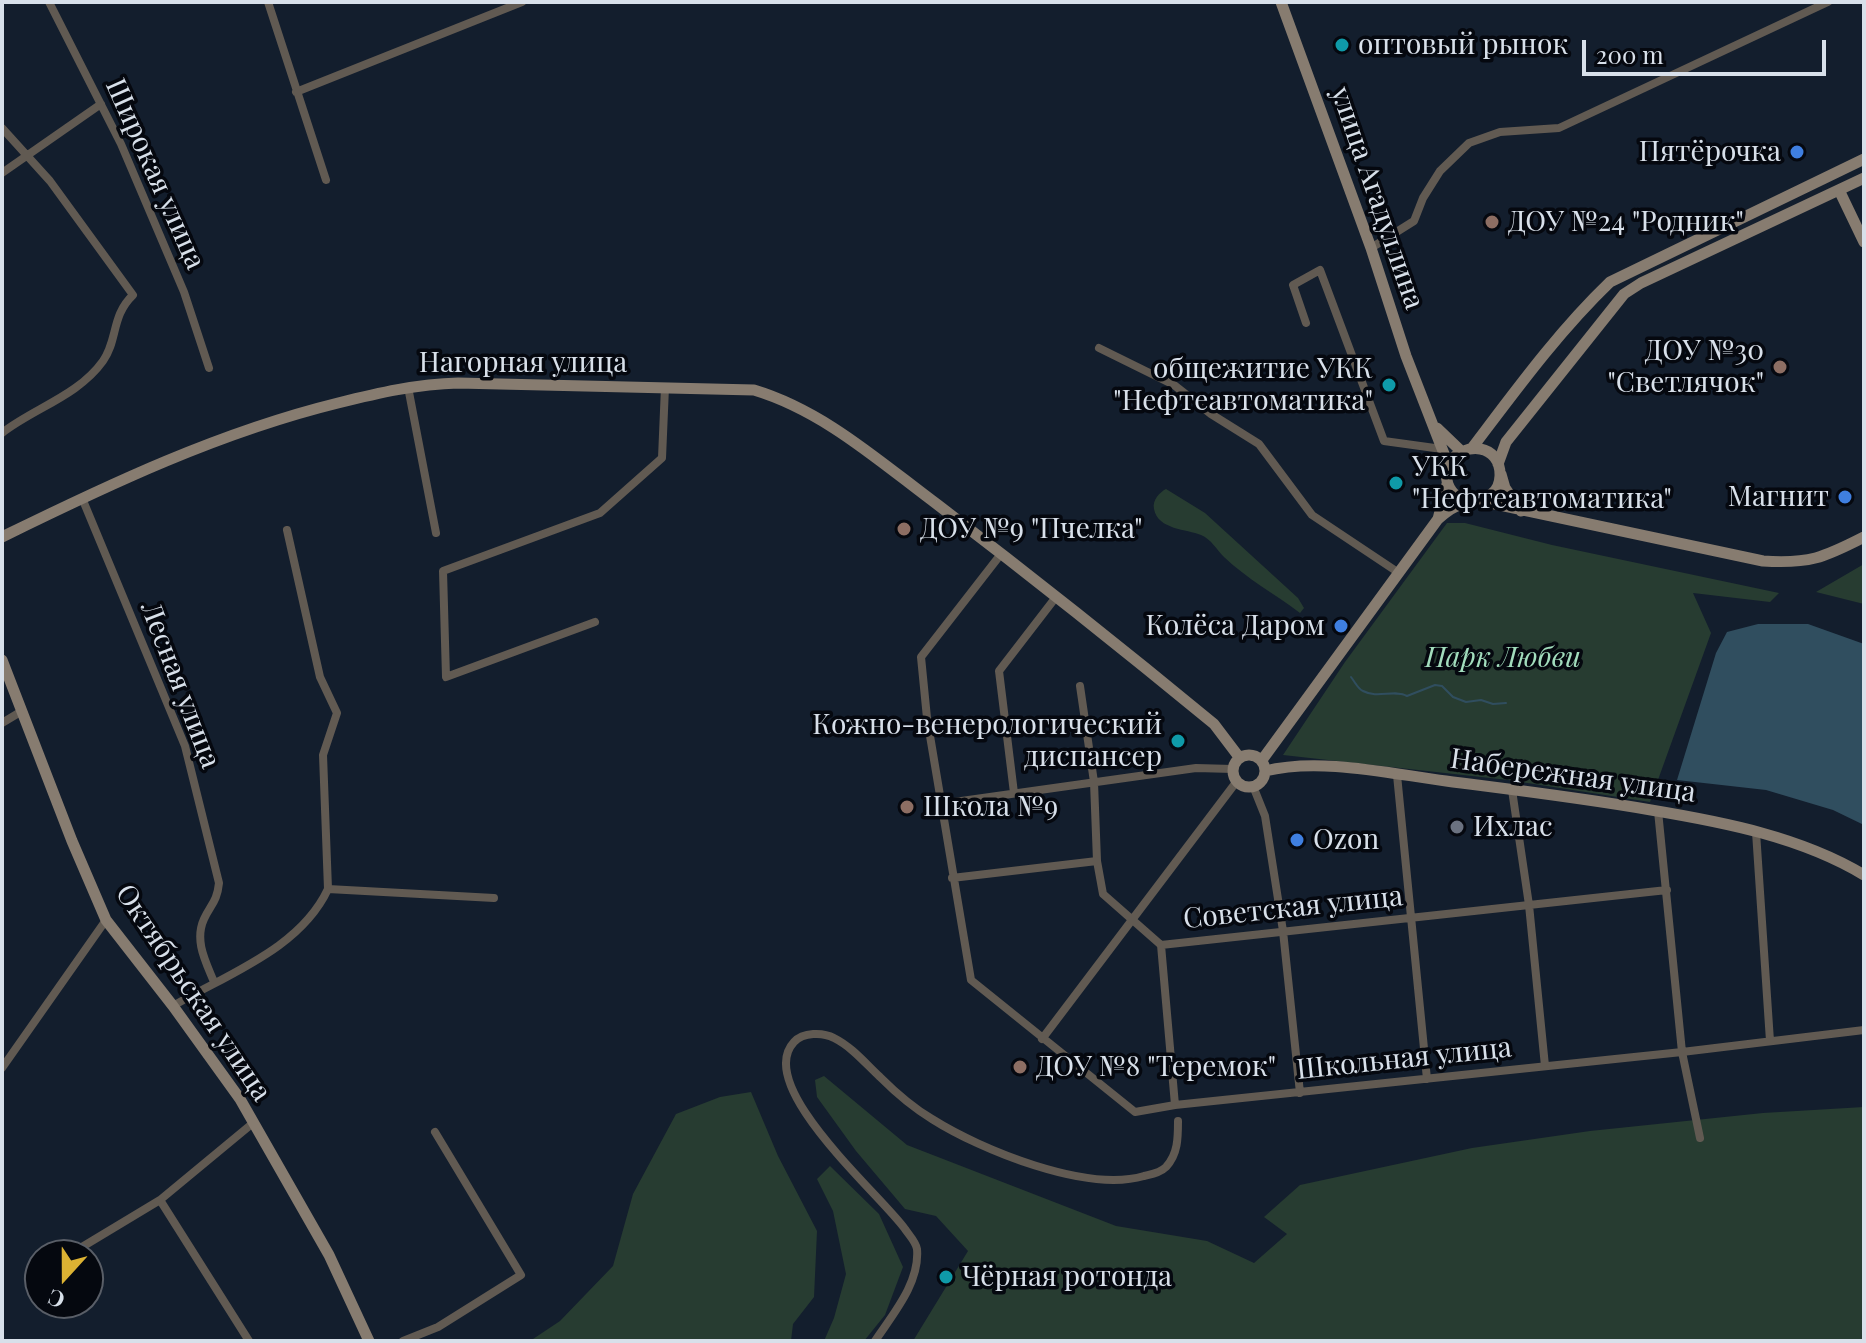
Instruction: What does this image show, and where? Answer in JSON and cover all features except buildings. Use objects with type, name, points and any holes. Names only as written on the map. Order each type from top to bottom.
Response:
[{"type":"main road","name":"улица Агадуллина","points":[[1281,2],[1371,248],[1426,411],[1448,464]]},
{"type":"main road","points":[[1438,519],[1447,484],[1448,464],[1466,449],[1585,306],[1610,282],[1864,159]]},
{"type":"main road","points":[[1481,501],[1496,490],[1506,442],[1624,294],[1641,283],[1864,178]]},
{"type":"main road","points":[[1839,190],[1864,242]]},
{"type":"main road","name":"Нагорная улица","points":[[2,537],[82,498],[272,420],[408,387],[458,383],[754,390],[783,399],[807,411],[870,454],[1001,554]]},
{"type":"main road","points":[[1426,411],[1443,436],[1466,449],[1482,449],[1492,456],[1505,488],[1522,511]]},
{"type":"main road","points":[[1447,484],[1452,493],[1467,502]]},
{"type":"main road","points":[[1239,757],[1233,769],[1237,781],[1253,786],[1261,781],[1264,766],[1438,519],[1450,509],[1467,502],[1481,501],[1763,561],[1796,563],[1830,555],[1864,537]]},
{"type":"main road","points":[[1001,554],[1214,724],[1239,757]]},
{"type":"main road","name":"Октябрьская улица","points":[[2,660],[106,920],[240,1099],[329,1255],[369,1341]]},
{"type":"main road","points":[[1239,757],[1254,755],[1264,766]]},
{"type":"main road","name":"Набережная улица","points":[[1264,766],[1334,767],[1658,811],[1756,832],[1840,861],[1864,875]]},
{"type":"street","name":"Широкая улица","points":[[49,2],[121,144],[184,292],[209,368]]},
{"type":"street","points":[[268,2],[326,180]]},
{"type":"street","points":[[296,92],[522,2]]},
{"type":"street","points":[[1371,248],[1414,221],[1423,198],[1440,171],[1469,143],[1500,132],[1559,128],[1828,2]]},
{"type":"street","points":[[2,173],[101,104]]},
{"type":"street","points":[[2,128],[50,181],[133,295],[121,306],[105,359],[83,384],[20,419],[2,433]]},
{"type":"street","points":[[1306,323],[1293,285],[1320,270],[1384,441],[1442,449]]},
{"type":"street","points":[[1099,348],[1174,385],[1211,414],[1259,444],[1312,515],[1399,573]]},
{"type":"street","points":[[408,387],[436,533]]},
{"type":"street","points":[[595,622],[446,677],[443,571],[600,513],[662,458],[665,387]]},
{"type":"street","name":"Лесная улица","points":[[82,498],[185,746],[219,883],[217,900],[204,919],[199,944],[214,982]]},
{"type":"street","points":[[173,1006],[254,962],[302,928],[320,907],[328,889],[323,755],[337,713],[320,677],[287,530]]},
{"type":"street","name":"Школьная улица","points":[[1001,554],[921,657],[940,804],[971,980],[1135,1112],[1175,1105],[1864,1030]]},
{"type":"street","points":[[1014,793],[999,671],[1056,597]]},
{"type":"street","name":"Советская улица","points":[[1080,686],[1094,782],[1097,861],[1103,894],[1161,945],[1667,890]]},
{"type":"street","points":[[2,723],[22,711]]},
{"type":"street","points":[[940,804],[1196,768],[1233,769]]},
{"type":"street","points":[[1397,775],[1427,1079]]},
{"type":"street","points":[[1042,1039],[1237,781]]},
{"type":"street","points":[[1253,786],[1265,816],[1283,931],[1300,1093]]},
{"type":"street","points":[[1512,790],[1529,905],[1545,1066]]},
{"type":"street","points":[[1658,811],[1682,1052],[1700,1138]]},
{"type":"street","points":[[1756,832],[1770,1041]]},
{"type":"street","points":[[952,878],[1097,861]]},
{"type":"street","points":[[328,889],[494,898]]},
{"type":"street","points":[[2,1068],[106,920]]},
{"type":"street","points":[[1161,945],[1175,1105]]},
{"type":"street","points":[[875,1341],[915,1275],[917,1246],[891,1209],[835,1152],[804,1112],[788,1082],[785,1057],[795,1040],[811,1034],[831,1036],[855,1052],[907,1103],[935,1121],[1009,1156],[1055,1171],[1096,1179],[1129,1181],[1159,1172],[1167,1166],[1178,1147],[1178,1121]]},
{"type":"street","points":[[95,1239],[160,1200],[253,1123]]},
{"type":"street","points":[[403,1341],[438,1327],[521,1275],[435,1132]]},
{"type":"street","points":[[160,1200],[249,1341]]},
{"type":"green space","points":[[1166,489],[1205,513],[1298,598],[1304,608],[1300,613],[1242,572],[1205,537],[1161,521],[1154,509],[1154,502]]},
{"type":"green space","name":"Парк Любви","points":[[1447,523],[1465,523],[1552,545],[1779,593],[1770,602],[1693,593],[1711,633],[1650,802],[1508,780],[1283,755],[1345,662]]},
{"type":"green space","points":[[1864,564],[1864,604],[1816,592]]},
{"type":"green space","points":[[824,1076],[907,1145],[1116,1226],[1207,1241],[1254,1263],[1287,1234],[1264,1217],[1300,1185],[1472,1148],[1590,1131],[1763,1113],[1864,1107],[1864,1341],[913,1341],[968,1251],[936,1216],[905,1209],[856,1151],[817,1097],[815,1080]]},
{"type":"green space","points":[[751,1092],[778,1156],[817,1231],[814,1297],[793,1324],[791,1341],[530,1341],[560,1321],[613,1266],[633,1194],[676,1114],[720,1097]]},
{"type":"green space","points":[[830,1166],[879,1214],[903,1267],[885,1315],[864,1341],[824,1341],[846,1274],[833,1211],[817,1179]]},
{"type":"water","points":[[1758,624],[1808,624],[1864,644],[1864,825],[1833,810],[1766,790],[1677,780],[1716,653],[1727,632]]},
{"type":"waterway","points":[[1351,677],[1360,689],[1369,693],[1407,696],[1435,685],[1442,686],[1453,697],[1466,702],[1506,703]]},
{"type":"place","name":"оптовый рынок","points":[[1342,45]]},
{"type":"place","name":"Пятёрочка","points":[[1797,152]]},
{"type":"place","name":"ДОУ №24 \"Родник\"","points":[[1492,222]]},
{"type":"place","name":"ДОУ №30 \"Светлячок\"","points":[[1780,367]]},
{"type":"place","name":"общежитие УКК \"Нефтеавтоматика\"","points":[[1389,385]]},
{"type":"place","name":"УКК \"Нефтеавтоматика\"","points":[[1396,483]]},
{"type":"place","name":"Магнит","points":[[1845,497]]},
{"type":"place","name":"ДОУ №9 \"Пчелка\"","points":[[904,529]]},
{"type":"place","name":"Колёса Даром","points":[[1341,626]]},
{"type":"place","name":"Кожно-венерологический диспансер","points":[[1178,741]]},
{"type":"place","name":"Школа №9","points":[[907,807]]},
{"type":"place","name":"Ихлас","points":[[1457,827]]},
{"type":"place","name":"Ozon","points":[[1297,840]]},
{"type":"place","name":"ДОУ №8 \"Теремок\"","points":[[1020,1067]]},
{"type":"place","name":"Чёрная ротонда","points":[[946,1277]]}]
